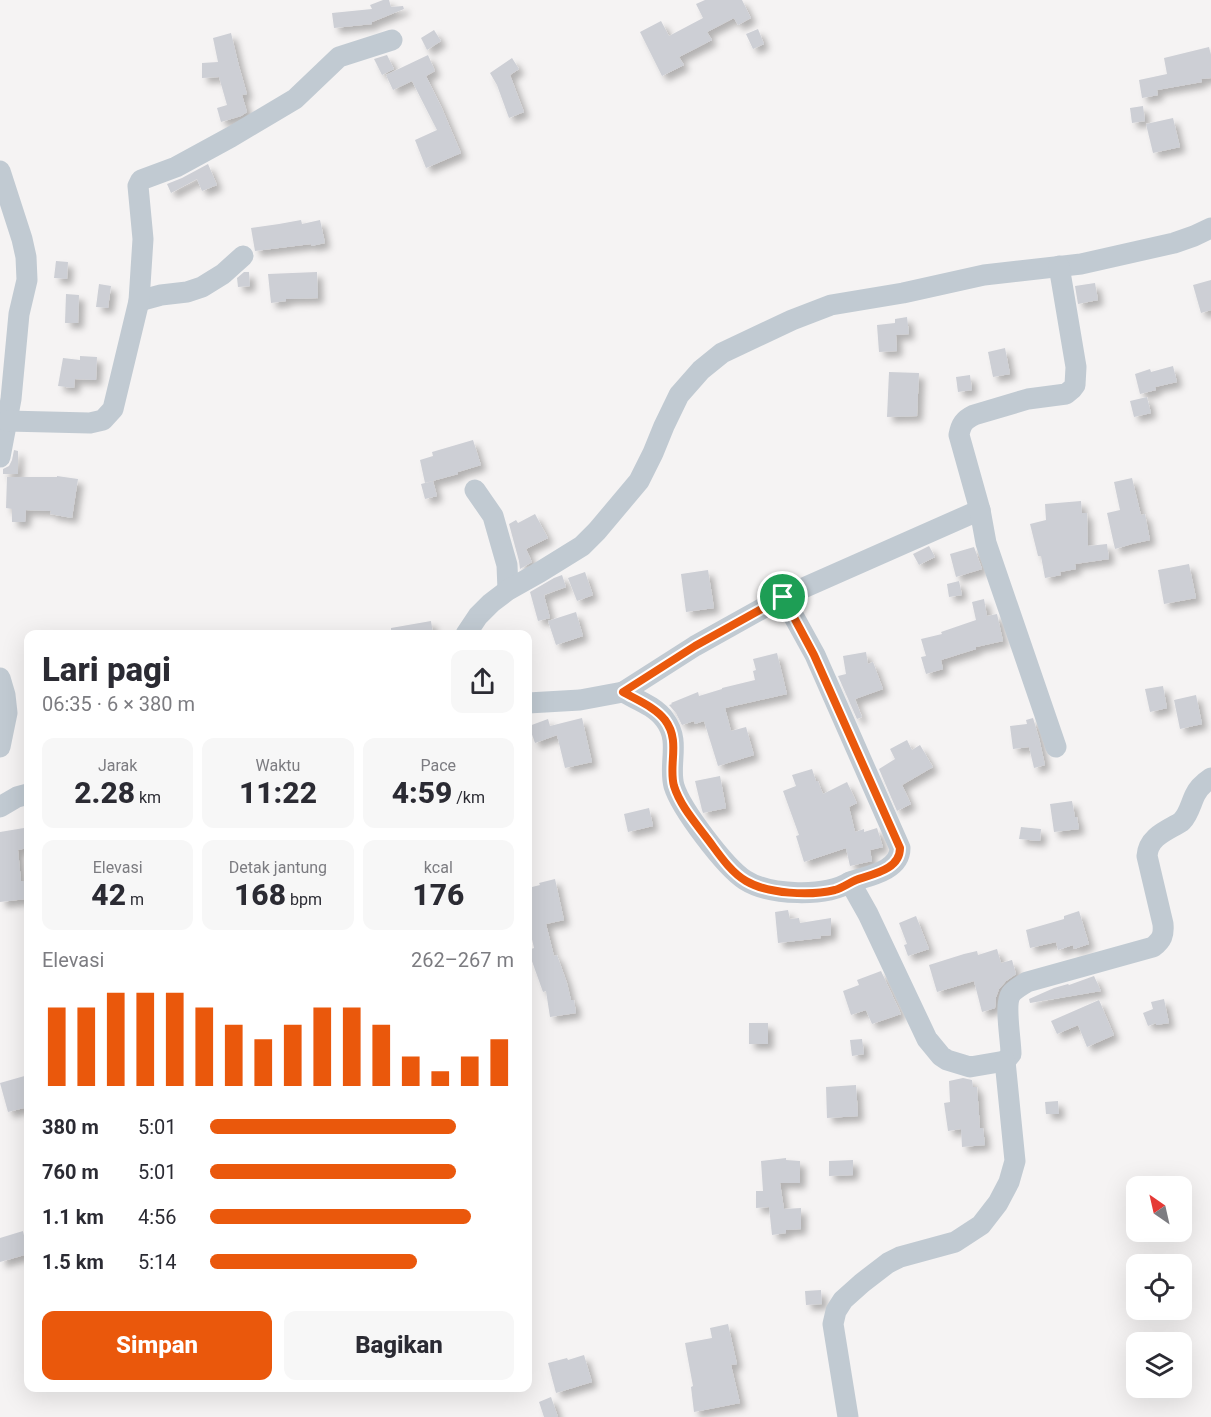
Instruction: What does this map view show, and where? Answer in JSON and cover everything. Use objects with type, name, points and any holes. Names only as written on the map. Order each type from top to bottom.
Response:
[{"type":"street","points":[[7,421],[90,423],[103,420],[113,409],[139,301],[143,239],[138,186],[141,180],[176,167],[296,99],[339,57],[392,39]]},
{"type":"street","points":[[0,171],[26,257],[27,279],[19,314],[10,399],[0,457]]},
{"type":"street","points":[[469,630],[491,603],[508,590],[582,546],[597,531],[639,481],[680,395],[701,370],[722,353],[792,320],[831,305],[903,293],[984,275],[1081,264],[1174,243],[1211,228]]},
{"type":"street","points":[[139,301],[202,287],[223,274],[243,256]]},
{"type":"street","points":[[1056,747],[986,543],[980,510],[959,435],[966,419],[974,415],[1028,399],[1066,394],[1075,385],[1076,367],[1059,266]]},
{"type":"street","points":[[475,490],[493,516],[507,565],[508,590]]},
{"type":"street","points":[[532,704],[580,700],[623,692],[695,646],[783,597],[980,510]]},
{"type":"street","points":[[623,692],[656,711],[666,720],[673,736],[674,784],[682,804],[730,867],[746,881],[774,891],[810,892],[836,890],[850,882],[884,871],[900,855],[900,848],[814,655],[783,597]]},
{"type":"street","points":[[0,678],[7,713],[0,747]]},
{"type":"street","points":[[850,882],[868,914],[927,1039],[941,1056],[970,1067],[1005,1061],[1011,1054],[1008,1002],[1011,994],[1019,987],[1027,982],[1153,947],[1161,941],[1164,933],[1163,924],[1147,856],[1148,849],[1150,843],[1162,833],[1182,822],[1196,794],[1211,778]]},
{"type":"street","points":[[0,807],[24,795]]},
{"type":"street","points":[[848,1417],[833,1324],[837,1311],[843,1300],[888,1263],[900,1257],[955,1242],[981,1225],[999,1203],[1009,1182],[1015,1161],[1005,1061]]},
{"type":"building","points":[[389,0],[391,7],[403,6],[404,9],[372,22],[372,24],[334,28],[332,13],[372,9],[370,5]]},
{"type":"building","points":[[705,0],[742,0],[751,18],[738,25],[734,18],[707,32],[712,40],[679,57],[684,65],[662,76],[640,32],[661,21],[669,36],[703,18],[696,4]]},
{"type":"building","points":[[758,29],[764,44],[753,49],[746,34]]},
{"type":"building","points":[[434,30],[441,41],[427,50],[421,38]]},
{"type":"building","points":[[231,33],[247,94],[242,95],[247,112],[221,122],[217,108],[227,105],[219,77],[202,78],[202,63],[218,62],[213,38]]},
{"type":"building","points":[[1209,47],[1211,78],[1201,79],[1202,82],[1157,90],[1158,95],[1142,98],[1139,80],[1167,74],[1164,58]]},
{"type":"building","points":[[387,55],[394,69],[382,75],[374,59]]},
{"type":"building","points":[[428,55],[435,71],[426,76],[461,153],[426,168],[415,140],[437,130],[412,81],[393,90],[386,75]]},
{"type":"building","points":[[512,58],[519,69],[510,75],[524,112],[509,118],[490,73]]},
{"type":"building","points":[[1143,106],[1145,121],[1132,123],[1130,108]]},
{"type":"building","points":[[1173,118],[1180,147],[1153,153],[1146,124]]},
{"type":"building","points":[[208,164],[217,185],[202,191],[197,179],[171,193],[167,184]]},
{"type":"building","points":[[301,220],[302,224],[320,220],[325,243],[255,251],[251,228]]},
{"type":"building","points":[[56,261],[68,262],[67,279],[54,278]]},
{"type":"building","points":[[244,272],[249,272],[250,286],[238,287],[237,278]]},
{"type":"building","points":[[317,272],[318,298],[286,299],[286,301],[271,303],[268,274]]},
{"type":"building","points":[[1211,280],[1211,310],[1201,313],[1193,285]]},
{"type":"building","points":[[1095,283],[1098,300],[1078,304],[1075,286]]},
{"type":"building","points":[[99,284],[111,286],[108,308],[96,307]]},
{"type":"building","points":[[66,294],[79,295],[78,323],[65,323]]},
{"type":"building","points":[[907,317],[909,334],[896,335],[897,351],[879,352],[877,325],[895,323],[895,319]]},
{"type":"building","points":[[1005,348],[1010,374],[993,377],[988,352]]},
{"type":"building","points":[[80,356],[97,357],[96,380],[75,379],[74,388],[58,386],[63,358],[80,360]]},
{"type":"building","points":[[1173,366],[1177,382],[1155,387],[1156,390],[1140,394],[1135,374],[1150,369],[1151,372]]},
{"type":"building","points":[[889,372],[919,373],[917,416],[887,417]]},
{"type":"building","points":[[970,375],[972,390],[958,392],[956,377]]},
{"type":"building","points":[[1147,397],[1151,413],[1134,417],[1130,401]]},
{"type":"building","points":[[473,440],[481,465],[425,483],[420,460],[433,456],[432,452]]},
{"type":"building","points":[[14,450],[18,451],[18,474],[3,474],[3,469],[9,466],[12,460]]},
{"type":"building","points":[[57,476],[78,479],[72,518],[50,514],[51,511],[26,510],[25,522],[12,522],[12,509],[6,508],[7,477]]},
{"type":"building","points":[[1132,478],[1141,515],[1145,514],[1150,540],[1115,549],[1107,513],[1120,510],[1114,482]]},
{"type":"building","points":[[433,481],[437,496],[425,499],[421,484]]},
{"type":"building","points":[[1081,501],[1082,513],[1087,513],[1088,546],[1107,544],[1109,559],[1075,564],[1076,569],[1045,578],[1041,556],[1038,556],[1030,524],[1046,520],[1045,504]]},
{"type":"building","points":[[535,514],[548,538],[526,549],[532,562],[520,569],[509,524],[516,520],[518,523]]},
{"type":"building","points":[[929,546],[935,557],[919,565],[913,554]]},
{"type":"building","points":[[974,547],[982,569],[956,577],[950,554]]},
{"type":"building","points":[[1189,564],[1196,598],[1164,604],[1158,570]]},
{"type":"building","points":[[708,570],[714,608],[686,612],[681,574]]},
{"type":"building","points":[[585,572],[593,595],[577,601],[568,578]]},
{"type":"building","points":[[562,575],[566,587],[544,595],[550,618],[538,621],[530,592]]},
{"type":"building","points":[[959,581],[962,595],[949,597],[947,584]]},
{"type":"building","points":[[984,599],[987,616],[997,614],[1003,641],[976,647],[976,649],[941,660],[943,669],[926,674],[921,657],[926,656],[921,639],[942,634],[941,632],[976,620],[972,602]]},
{"type":"building","points":[[576,612],[583,636],[556,645],[548,621]]},
{"type":"building","points":[[431,621],[432,630],[391,630],[391,628]]},
{"type":"building","points":[[866,652],[868,664],[873,662],[883,689],[855,699],[862,717],[857,719],[838,676],[846,674],[843,656]]},
{"type":"building","points":[[777,653],[787,694],[725,708],[731,731],[746,727],[754,755],[718,766],[704,721],[682,725],[669,705],[698,692],[699,696],[755,680],[753,671],[756,670],[753,659]]},
{"type":"building","points":[[1163,686],[1167,708],[1150,712],[1145,689]]},
{"type":"building","points":[[1196,695],[1202,724],[1180,729],[1174,700]]},
{"type":"building","points":[[582,718],[592,762],[565,768],[557,735],[535,743],[532,725],[548,719],[550,726]]},
{"type":"building","points":[[1033,718],[1045,765],[1034,768],[1029,747],[1013,749],[1010,726],[1027,724],[1026,720]]},
{"type":"building","points":[[907,740],[912,750],[920,745],[933,767],[902,785],[911,804],[897,811],[879,769],[895,759],[890,749]]},
{"type":"building","points":[[812,769],[823,794],[847,782],[857,803],[849,807],[855,832],[877,828],[883,847],[870,850],[872,861],[850,866],[846,848],[804,862],[796,836],[799,835],[783,791],[796,786],[792,775]]},
{"type":"building","points":[[720,776],[726,808],[703,813],[695,781]]},
{"type":"building","points":[[1072,801],[1079,829],[1054,832],[1050,804]]},
{"type":"building","points":[[649,808],[653,826],[628,832],[624,814]]},
{"type":"building","points":[[1021,827],[1041,829],[1040,841],[1019,839]]},
{"type":"building","points":[[24,828],[24,849],[18,850],[21,881],[24,881],[24,899],[0,902],[0,832]]},
{"type":"building","points":[[555,879],[564,920],[546,924],[554,956],[557,955],[571,1000],[574,1000],[576,1013],[550,1017],[546,991],[543,992],[532,961],[532,949],[534,948],[532,887],[540,885],[539,883]]},
{"type":"building","points":[[788,910],[790,919],[799,918],[800,923],[831,918],[831,935],[778,943],[775,912]]},
{"type":"building","points":[[1079,911],[1089,944],[1074,949],[1073,945],[1058,950],[1056,942],[1030,948],[1026,930],[1064,919],[1064,916]]},
{"type":"building","points":[[916,916],[929,949],[908,956],[904,945],[907,944],[899,923]]},
{"type":"building","points":[[997,949],[1001,963],[1012,960],[1016,974],[999,989],[995,1008],[982,1012],[974,981],[937,992],[929,965],[964,954],[977,951],[978,955]]},
{"type":"building","points":[[881,971],[901,1014],[872,1024],[866,1010],[851,1015],[843,991],[859,985],[857,980]]},
{"type":"building","points":[[1094,976],[1101,991],[1030,1003],[1029,999],[1054,988]]},
{"type":"building","points":[[1164,999],[1169,1023],[1156,1025],[1156,1023],[1148,1026],[1143,1013],[1153,1009],[1151,1002]]},
{"type":"building","points":[[1099,1000],[1114,1035],[1087,1047],[1078,1025],[1057,1034],[1051,1021]]},
{"type":"building","points":[[749,1023],[768,1023],[768,1044],[749,1044]]},
{"type":"building","points":[[862,1039],[864,1054],[852,1056],[850,1040]]},
{"type":"building","points":[[24,1076],[24,1108],[8,1112],[0,1083]]},
{"type":"building","points":[[963,1078],[972,1080],[973,1087],[977,1087],[980,1128],[983,1128],[985,1145],[962,1147],[961,1129],[948,1131],[944,1103],[950,1102],[949,1081]]},
{"type":"building","points":[[856,1085],[858,1116],[827,1118],[826,1087]]},
{"type":"building","points":[[1058,1101],[1059,1114],[1046,1114],[1045,1102]]},
{"type":"building","points":[[786,1158],[786,1160],[800,1161],[800,1183],[780,1183],[784,1209],[801,1208],[801,1229],[786,1230],[786,1233],[772,1235],[769,1207],[756,1208],[756,1191],[763,1191],[761,1161]]},
{"type":"building","points":[[853,1160],[853,1175],[829,1176],[829,1161]]},
{"type":"building","points":[[23,1231],[24,1255],[0,1262],[0,1238]]},
{"type":"building","points":[[821,1290],[822,1304],[806,1305],[805,1291]]},
{"type":"building","points":[[728,1324],[737,1364],[731,1365],[740,1403],[694,1412],[691,1387],[693,1386],[685,1343],[712,1338],[710,1328]]},
{"type":"building","points":[[584,1355],[592,1382],[556,1393],[548,1363]]},
{"type":"building","points":[[551,1397],[558,1417],[544,1417],[539,1402]]},
{"type":"route","points":[[783,597],[814,655],[900,848],[900,855],[884,871],[850,882],[836,890],[774,891],[746,881],[730,867],[682,804],[674,784],[673,736],[666,720],[656,711],[623,692],[695,646],[783,597]]}]
